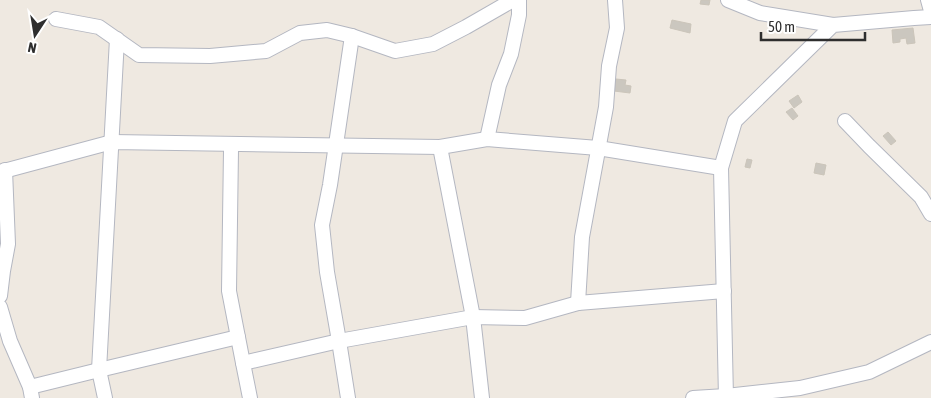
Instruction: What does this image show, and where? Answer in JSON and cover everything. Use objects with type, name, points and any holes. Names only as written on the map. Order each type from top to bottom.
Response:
[{"type":"street","points":[[56,19],[99,27],[139,55],[210,56],[266,51],[300,33],[327,30],[352,36],[395,51],[433,44],[513,0]]},
{"type":"street","points":[[487,138],[499,85],[511,54],[519,15],[519,0]]},
{"type":"street","points":[[578,303],[582,238],[606,107],[609,66],[617,28],[615,0]]},
{"type":"street","points":[[728,0],[760,13],[833,25],[931,18]]},
{"type":"street","points":[[928,0],[931,11]]},
{"type":"street","points":[[726,397],[721,168],[735,121],[833,25]]},
{"type":"street","points":[[348,398],[327,272],[322,226],[330,185],[352,36]]},
{"type":"street","points":[[105,398],[99,370],[117,39]]},
{"type":"street","points":[[845,121],[922,197],[931,214]]},
{"type":"street","points":[[0,296],[8,244],[3,171],[112,142],[440,147],[487,138],[598,148],[721,168]]},
{"type":"street","points":[[440,147],[473,317],[482,398]]},
{"type":"street","points":[[231,150],[229,292],[250,398]]},
{"type":"street","points":[[242,363],[339,340],[473,317],[525,318],[578,303],[724,292]]},
{"type":"street","points":[[0,307],[10,341],[31,393],[99,370],[238,337]]},
{"type":"street","points":[[694,398],[726,397],[800,388],[869,372],[931,342]]},
{"type":"building","points":[[701,0],[710,0],[709,5],[700,4]]},
{"type":"building","points":[[672,20],[691,24],[690,33],[670,28]]},
{"type":"building","points":[[913,28],[915,43],[907,44],[906,38],[900,39],[900,42],[893,43],[892,30]]},
{"type":"building","points":[[616,79],[626,80],[625,85],[631,86],[630,93],[614,91]]},
{"type":"building","points":[[798,95],[802,102],[794,108],[789,101]]},
{"type":"building","points":[[792,108],[798,116],[793,120],[786,112]]},
{"type":"building","points":[[888,132],[896,141],[891,145],[883,136]]},
{"type":"building","points":[[747,159],[752,160],[750,168],[745,167]]},
{"type":"building","points":[[816,163],[826,165],[824,175],[814,173]]}]
